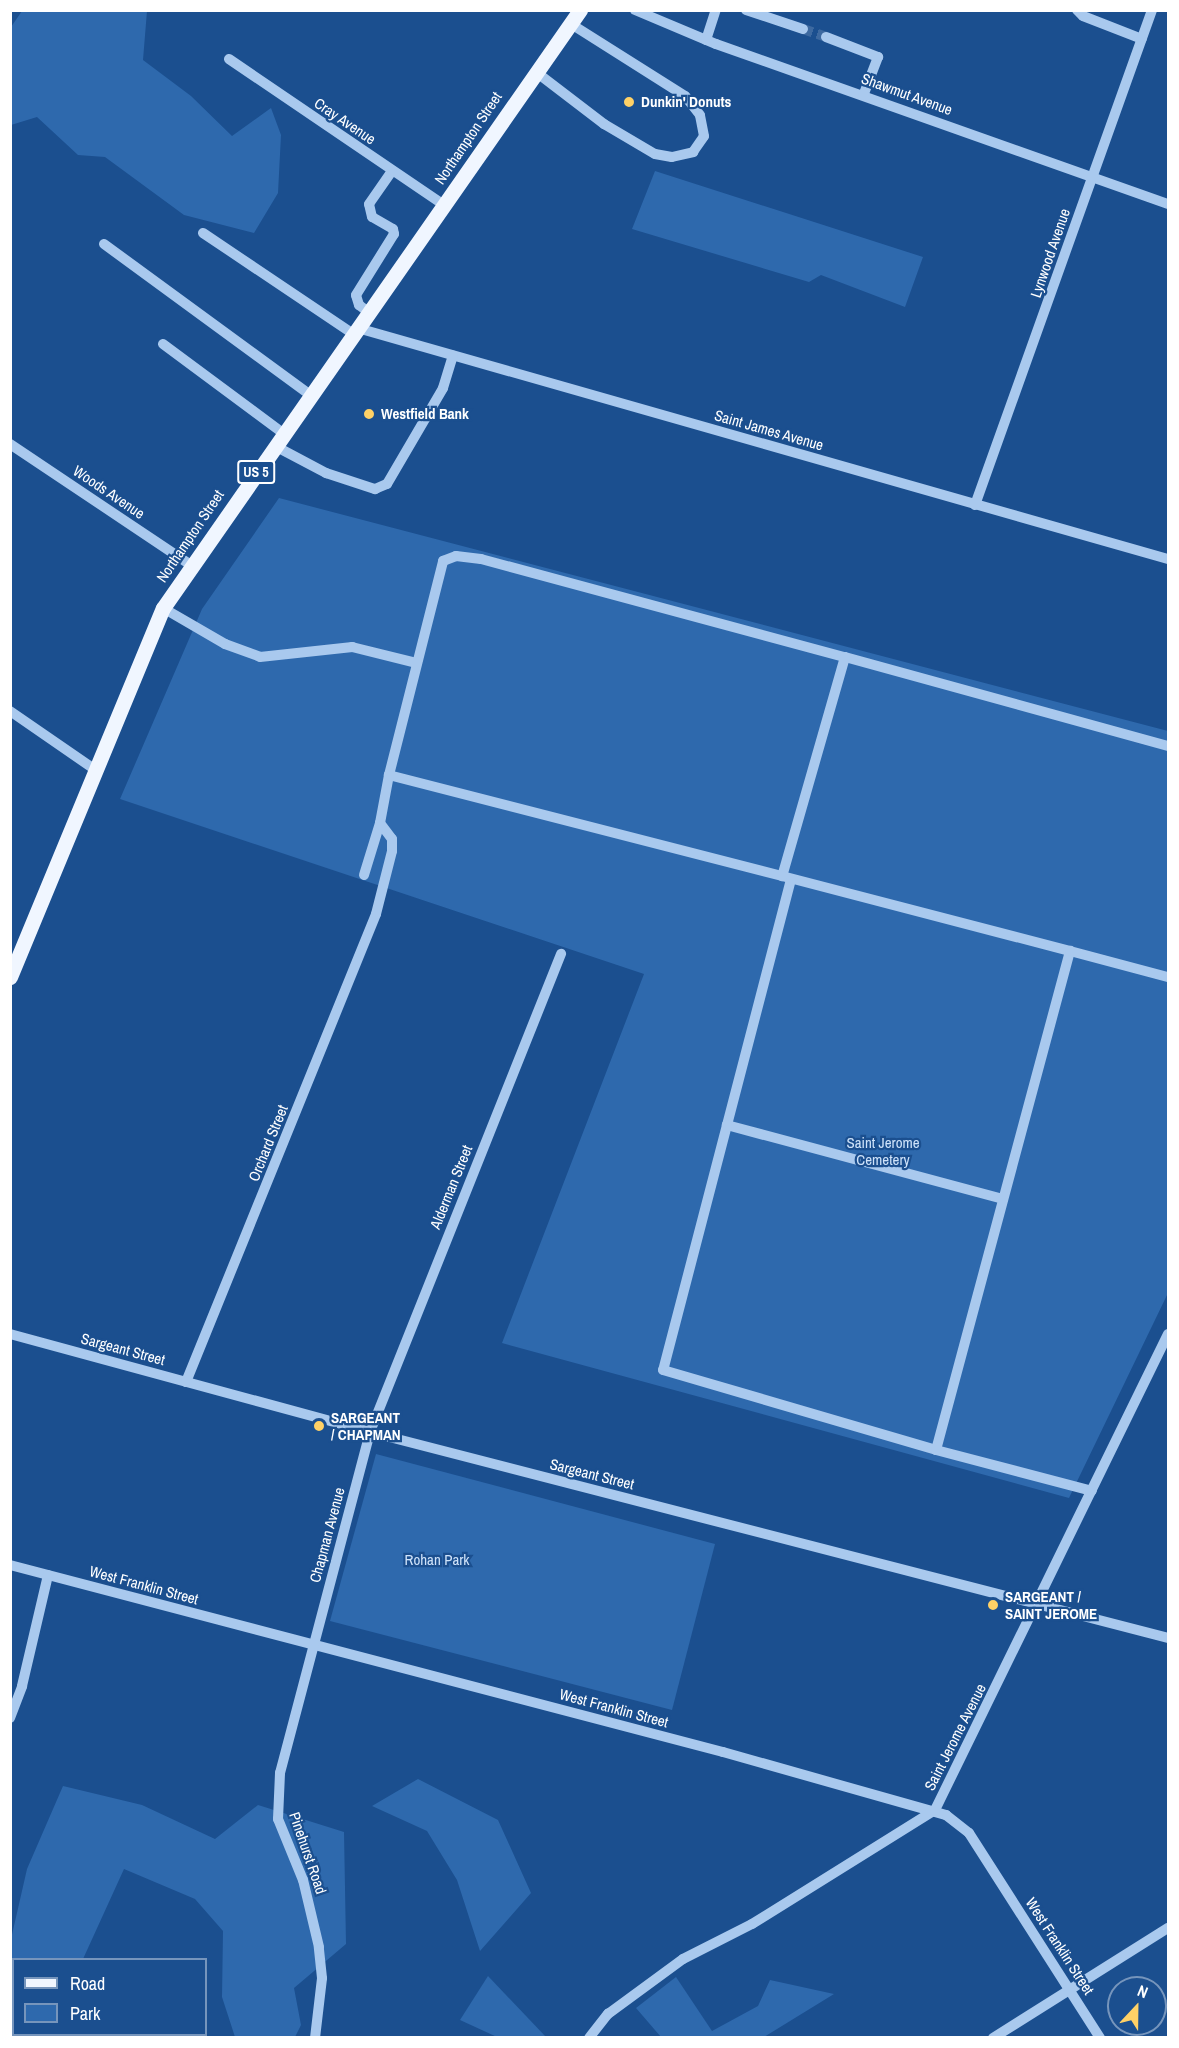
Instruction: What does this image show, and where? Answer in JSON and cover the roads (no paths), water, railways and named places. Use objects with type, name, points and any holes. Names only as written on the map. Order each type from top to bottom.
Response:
[{"type":"main road","name":"Northampton Street","points":[[11,976],[94,769],[163,608],[191,565],[371,314],[580,10]]},
{"type":"street","name":"Shawmut Avenue","points":[[636,10],[706,40],[864,94],[1168,204]]},
{"type":"street","points":[[706,40],[716,10]]},
{"type":"street","points":[[746,10],[804,29]]},
{"type":"street","points":[[1077,10],[1083,16],[1142,39]]},
{"type":"street","name":"Lynwood Avenue","points":[[975,505],[1152,10]]},
{"type":"street","points":[[536,72],[604,124],[655,154],[672,157],[693,152],[704,136],[700,115],[685,96],[571,24]]},
{"type":"street","points":[[826,37],[878,57],[864,94]]},
{"type":"street","name":"Cray Avenue","points":[[229,59],[445,206]]},
{"type":"street","points":[[371,314],[359,305],[356,296],[394,234],[393,229],[372,216],[369,204],[392,171]]},
{"type":"street","name":"Saint James Avenue","points":[[203,233],[358,332],[453,355],[1168,559]]},
{"type":"street","points":[[104,244],[312,396]]},
{"type":"street","points":[[162,345],[280,440],[327,473],[375,489],[387,484],[443,388],[453,355]]},
{"type":"street","name":"Woods Avenue","points":[[10,444],[191,565]]},
{"type":"street","points":[[364,875],[380,823],[388,774],[442,564],[456,556],[844,657],[1168,746]]},
{"type":"street","points":[[163,608],[225,644],[260,657],[351,647],[416,663]]},
{"type":"street","points":[[844,657],[663,1370],[936,1450],[1092,1491]]},
{"type":"street","points":[[10,711],[94,769]]},
{"type":"street","points":[[388,774],[1168,976]]},
{"type":"street","name":"Orchard Street","points":[[186,1382],[376,915],[392,851],[392,840],[380,823]]},
{"type":"street","points":[[936,1450],[1070,951]]},
{"type":"street","name":"Alderman Street","points":[[370,1432],[561,954]]},
{"type":"street","points":[[727,1125],[1003,1199]]},
{"type":"street","name":"Sargeant Street","points":[[10,1334],[370,1432],[1168,1638]]},
{"type":"street","name":"Saint Jerome Avenue","points":[[589,2037],[608,2014],[683,1959],[752,1924],[935,1810],[1038,1605],[1168,1334]]},
{"type":"street","name":"Chapman Avenue","points":[[312,1646],[370,1432]]},
{"type":"street","name":"West Franklin Street","points":[[10,1565],[935,1810],[969,1833],[1100,2037]]},
{"type":"street","points":[[10,1718],[22,1686],[48,1575]]},
{"type":"street","name":"Pinehurst Road","points":[[312,1646],[280,1773],[277,1807],[281,1830],[299,1866],[316,1929],[322,1978],[315,2037]]},
{"type":"street","points":[[993,2037],[1168,1928]]},
{"type":"tunnel","points":[[803,29],[826,37]]},
{"type":"place","name":"Dunkin' Donuts","points":[[629,102]]},
{"type":"place","name":"Westfield Bank","points":[[369,414]]},
{"type":"place","name":"SARGEANT / CHAPMAN","points":[[319,1426]]},
{"type":"place","name":"SARGEANT / SAINT JEROME","points":[[993,1605]]},
{"type":"park label","name":"Saint Jerome Cemetery","points":[[883,1150]]},
{"type":"park label","name":"Rohan Park","points":[[437,1560]]}]
